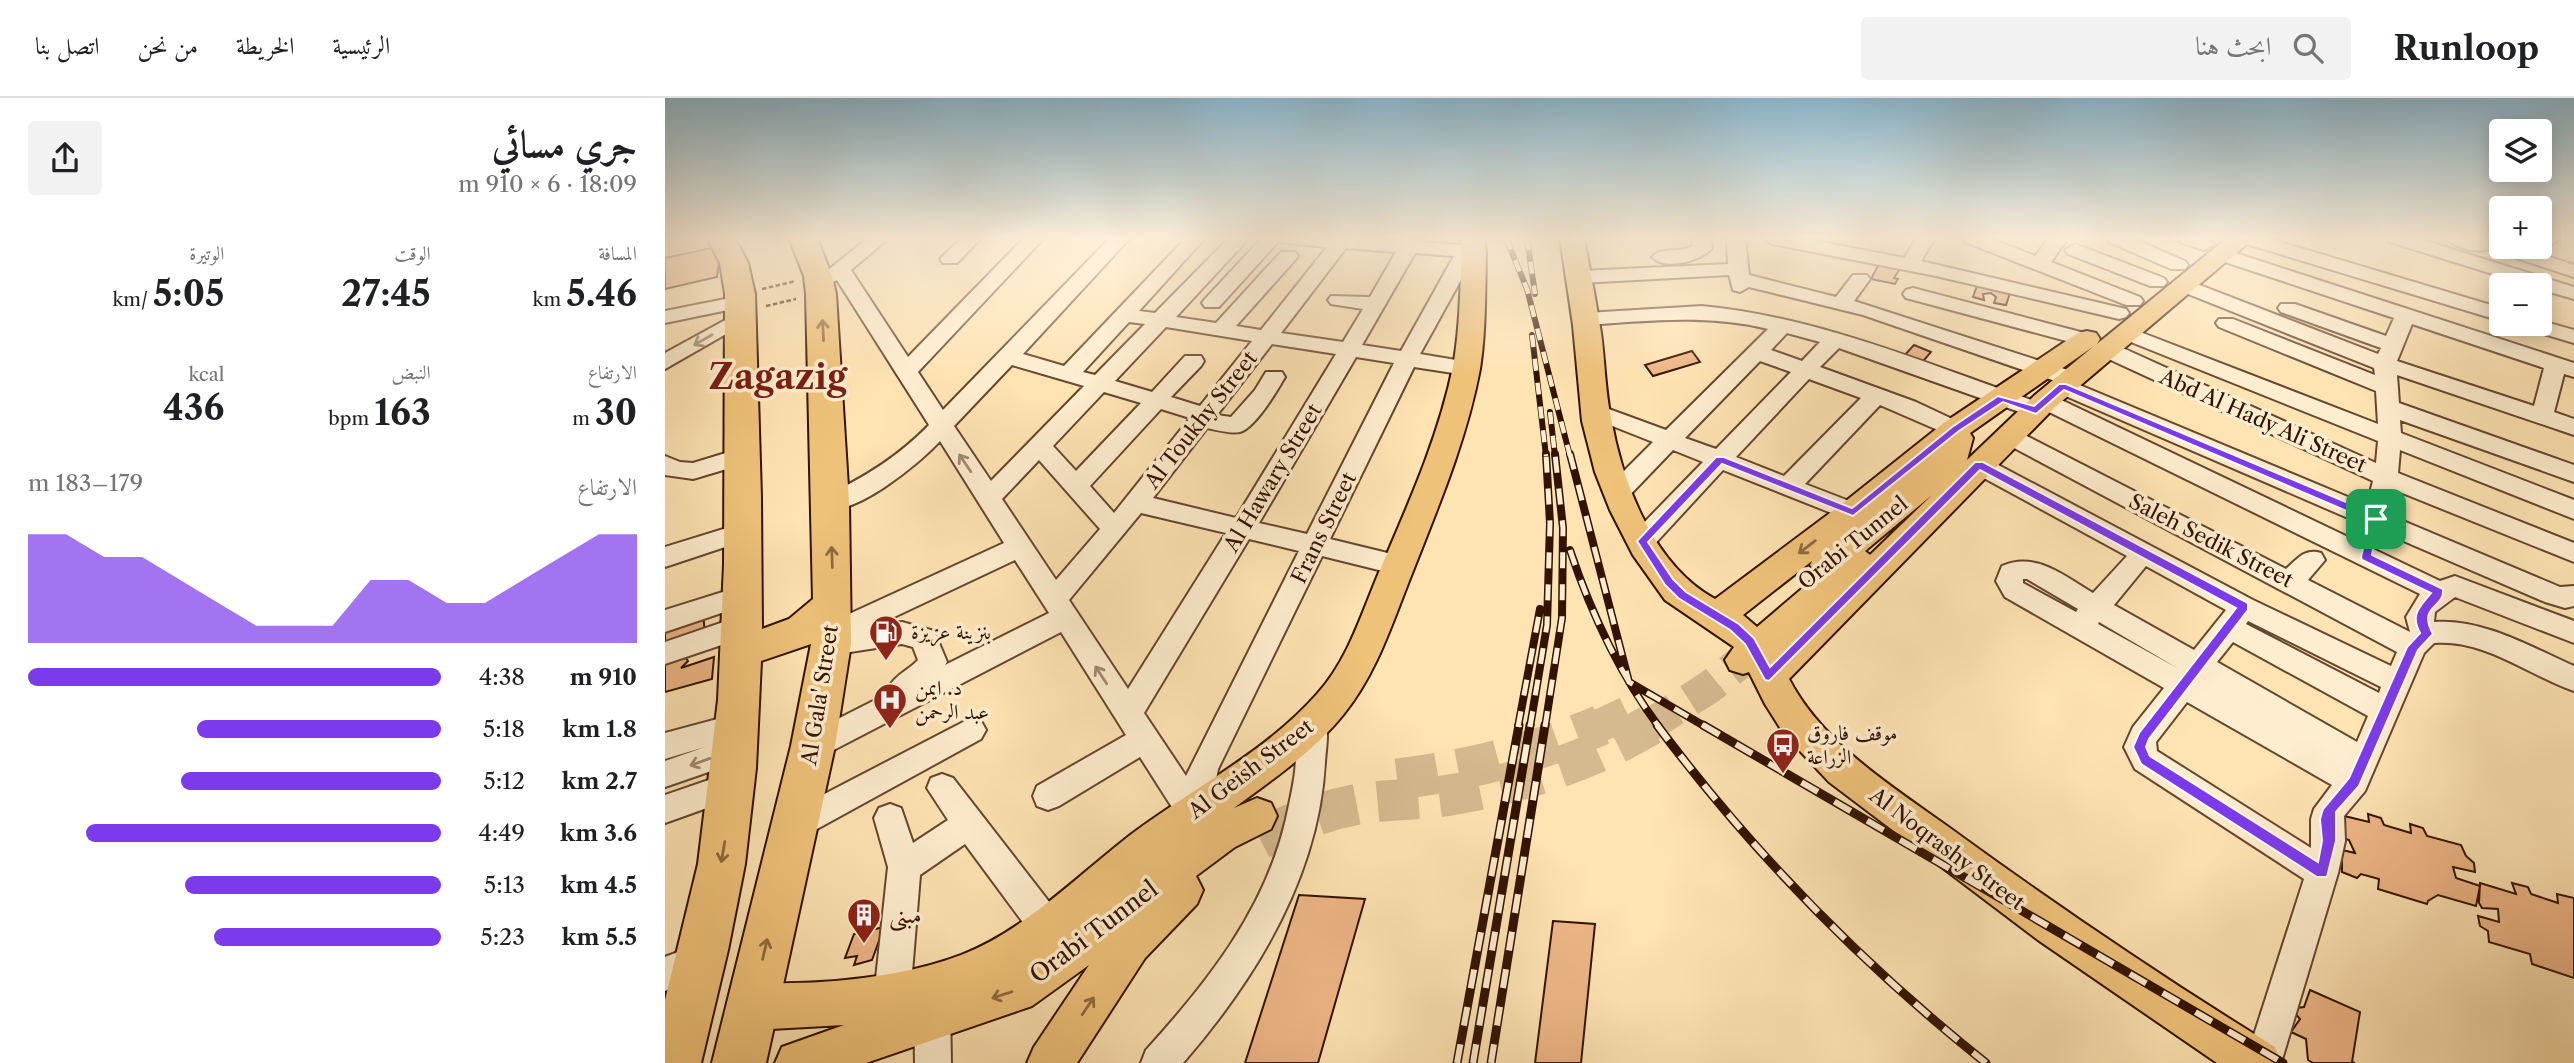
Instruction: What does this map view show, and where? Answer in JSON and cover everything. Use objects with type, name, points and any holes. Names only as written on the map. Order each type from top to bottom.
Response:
[{"type":"highway","points":[[674,1063],[683,967],[717,885],[734,754],[743,533],[740,306],[737,283]]},
{"type":"highway","name":"Al Gala' Street","points":[[739,1063],[815,737],[831,636],[831,503],[818,283]]},
{"type":"highway","points":[[740,637],[754,665],[791,650],[808,649],[821,653],[831,636]]},
{"type":"main road","name":"Al Geish Street","points":[[919,1000],[993,963],[1048,928],[1119,868],[1189,803],[1313,723],[1341,691],[1360,661],[1444,453],[1470,346],[1471,283]]},
{"type":"main road","name":"Al Noqrashy Street","points":[[1580,283],[1599,433],[1617,493],[1642,541],[1669,582],[1742,647],[1794,719],[1831,760],[1853,779],[2060,933],[2191,1022],[2261,1063]]},
{"type":"main road","points":[[1742,647],[1979,465],[2115,328],[2170,283]]},
{"type":"main road","points":[[1742,647],[1853,512],[1955,429],[2002,398],[2052,389]]},
{"type":"main road","name":"Orabi Tunnel","points":[[1742,647],[1947,466],[1958,446],[1955,429]]},
{"type":"main road","name":"Orabi Tunnel","points":[[1742,647],[1963,466],[2009,436]]},
{"type":"main road","name":"Orabi Tunnel","points":[[798,1063],[919,1000],[1016,990],[1089,940],[1187,858],[1221,834],[1259,827],[1153,916],[1131,943],[1051,1063]]},
{"type":"main road","points":[[751,1008],[919,1000]]},
{"type":"street","points":[[833,283],[906,372],[1136,727],[1189,803]]},
{"type":"street","points":[[906,372],[992,283]]},
{"type":"street","points":[[831,503],[871,485],[898,466],[941,427],[1077,283]]},
{"type":"street","points":[[1068,375],[1155,283]]},
{"type":"street","points":[[989,498],[1198,283]]},
{"type":"street","points":[[1212,303],[1230,283]]},
{"type":"street","points":[[1220,331],[1258,283]]},
{"type":"street","name":"Al Toukhy Street","points":[[815,737],[1059,609],[1114,529],[1309,283]]},
{"type":"street","name":"Al Hawary Street","points":[[1136,727],[1242,528],[1388,283]]},
{"type":"street","name":"Frans Street","points":[[1189,803],[1203,768],[1407,359],[1450,283]]},
{"type":"street","points":[[1740,283],[1742,316]]},
{"type":"street","points":[[1806,283],[1851,291],[2052,389],[2366,557],[2439,592]]},
{"type":"street","points":[[1968,283],[2115,328],[2574,510]]},
{"type":"street","points":[[2062,283],[2115,328]]},
{"type":"street","points":[[2212,283],[2226,323],[2392,358],[2561,371],[2574,387]]},
{"type":"street","points":[[2253,283],[2392,358],[2574,426]]},
{"type":"street","points":[[2269,283],[2574,474]]},
{"type":"street","points":[[2340,283],[2489,313]]},
{"type":"street","points":[[2449,283],[2489,295]]},
{"type":"street","points":[[2554,283],[2574,293]]},
{"type":"street","points":[[1913,294],[2115,328]]},
{"type":"street","points":[[1338,300],[1376,304]]},
{"type":"street","points":[[665,317],[740,306]]},
{"type":"street","points":[[665,362],[740,306]]},
{"type":"street","points":[[1586,319],[1702,312],[1742,316],[1835,339],[2002,398],[2052,389],[2376,519],[2554,595],[2565,598],[2574,596]]},
{"type":"street","points":[[1126,315],[1265,339],[1466,368]]},
{"type":"street","points":[[2552,315],[2574,321]]},
{"type":"street","points":[[1617,493],[1783,325]]},
{"type":"street","name":"Abd Al Hady Ali Street","points":[[2115,328],[2384,484],[2484,533],[2495,534],[2500,523],[2574,553]]},
{"type":"street","points":[[2552,330],[2574,337]]},
{"type":"street","points":[[1642,541],[1835,339]]},
{"type":"street","points":[[1757,352],[1876,396],[1955,429]]},
{"type":"street","points":[[1007,356],[1203,418],[1236,425],[1258,402],[1274,377]]},
{"type":"street","points":[[2366,557],[2384,484],[2390,437],[2392,358]]},
{"type":"street","points":[[1075,487],[1193,361]]},
{"type":"street","points":[[2542,416],[2561,371]]},
{"type":"street","points":[[1787,487],[1876,396]]},
{"type":"street","points":[[1595,411],[1853,512]]},
{"type":"street","name":"Saleh Sedik Street","points":[[2009,436],[2289,582],[2420,640]]},
{"type":"street","points":[[1040,446],[1114,529]]},
{"type":"street","points":[[665,464],[672,470],[693,471],[742,456]]},
{"type":"street","points":[[1979,465],[2236,617],[2384,710]]},
{"type":"street","points":[[1136,503],[1399,565]]},
{"type":"street","points":[[665,556],[743,533]]},
{"type":"street","points":[[831,636],[1020,547]]},
{"type":"street","points":[[2289,582],[2312,560]]},
{"type":"street","points":[[2136,562],[2088,617],[2358,771]]},
{"type":"street","points":[[2261,1063],[2322,873],[2329,841],[2327,819],[2330,809],[2358,771],[2396,681],[2420,640],[2421,613],[2445,587],[2467,589],[2574,632]]},
{"type":"street","points":[[2236,617],[2143,736],[2140,747],[2146,760],[2322,873]]},
{"type":"street","points":[[2236,617],[2396,681]]},
{"type":"street","points":[[665,621],[740,637]]},
{"type":"street","points":[[2420,640],[2453,631],[2484,641],[2574,679]]},
{"type":"street","points":[[815,737],[911,684],[921,677],[933,662],[924,639],[914,635],[831,636]]},
{"type":"street","points":[[665,653],[740,637]]},
{"type":"street","points":[[1159,1063],[1216,996],[1243,958],[1282,884],[1305,814],[1313,723]]},
{"type":"street","points":[[1048,796],[1136,727]]},
{"type":"street","points":[[795,825],[971,730]]},
{"type":"street","points":[[665,746],[734,754]]},
{"type":"street","points":[[665,774],[734,754]]},
{"type":"street","points":[[665,809],[734,754]]},
{"type":"street","points":[[942,788],[1048,928]]},
{"type":"street","points":[[890,818],[904,867],[919,1000],[933,1063]]},
{"type":"street","points":[[904,867],[969,824]]},
{"type":"path","points":[[740,306],[781,283]]},
{"type":"path","points":[[740,306],[781,283]]},
{"type":"building","points":[[665,283],[691,283],[665,289]]},
{"type":"building","points":[[1978,283],[2011,290],[2006,305],[1994,303],[1996,297],[1991,293],[1983,294],[1984,300],[1973,297]]},
{"type":"building","points":[[1914,345],[1931,352],[1919,366],[1901,359]]},
{"type":"building","points":[[1692,351],[1700,362],[1653,376],[1645,365]]},
{"type":"building","points":[[703,611],[705,636],[665,650],[665,625]]},
{"type":"building","points":[[684,655],[688,661],[681,668],[714,657],[712,679],[665,692],[665,662]]},
{"type":"building","points":[[2336,814],[2369,822],[2368,814],[2381,818],[2384,825],[2411,833],[2410,824],[2423,828],[2427,836],[2461,845],[2466,856],[2474,863],[2475,872],[2453,867],[2456,878],[2480,886],[2476,906],[2438,895],[2427,904],[2378,889],[2379,879],[2361,874],[2357,878],[2342,872],[2342,860],[2336,857],[2334,848],[2355,853],[2349,840],[2334,835]]},
{"type":"building","points":[[2480,883],[2516,894],[2512,883],[2528,887],[2531,894],[2558,903],[2557,894],[2574,898],[2574,978],[2532,964],[2530,954],[2489,942],[2488,931],[2480,926],[2478,916],[2499,922],[2498,909],[2482,908],[2479,903]]},
{"type":"building","points":[[1299,895],[1365,899],[1318,1063],[1245,1063]]},
{"type":"building","points":[[1553,921],[1595,924],[1581,1063],[1535,1063]]},
{"type":"building","name":"مبنى","points":[[884,927],[872,960],[854,965],[857,956],[845,958],[854,934]]},
{"type":"building","points":[[2310,990],[2360,1012],[2352,1062],[2355,1063],[2313,1063],[2308,1060],[2306,1039],[2291,1032],[2300,1019],[2295,1013],[2296,1008],[2304,1007]]},
{"type":"tunnel","points":[[1647,727],[1711,686],[1743,660]]},
{"type":"tunnel","points":[[1597,727],[1639,707]]},
{"type":"tunnel","points":[[1397,779],[1501,760],[1601,725]]},
{"type":"tunnel","points":[[1260,839],[1311,817],[1351,806],[1450,795],[1528,778],[1603,750],[1650,725]]},
{"type":"railway","points":[[1525,283],[1570,456]]},
{"type":"railway","points":[[1533,283],[1535,294]]},
{"type":"railway","points":[[1532,335],[1546,456]]},
{"type":"railway","points":[[1550,412],[1555,456]]},
{"type":"railway","points":[[1530,727],[1547,625],[1550,523],[1546,454]]},
{"type":"railway","points":[[1545,727],[1562,618],[1563,528],[1555,454]]},
{"type":"railway","points":[[1570,454],[1629,681]]},
{"type":"railway","points":[[1570,550],[1607,642],[1629,681]]},
{"type":"railway","points":[[1518,727],[1540,609]]},
{"type":"railway","points":[[1629,682],[1706,727]]},
{"type":"railway","points":[[1629,682],[1659,727]]},
{"type":"railway","points":[[1457,1063],[1519,725]]},
{"type":"railway","points":[[1473,1063],[1530,725]]},
{"type":"railway","points":[[1491,1063],[1545,725]]},
{"type":"railway","points":[[1657,725],[1731,817],[1811,904],[1896,987],[1986,1063]]},
{"type":"railway","points":[[1703,725],[2283,1063]]},
{"type":"place","name":"بنزينة عزيزة","points":[[886,662]]},
{"type":"place","name":"د. ايمن عبد الرحمن","points":[[890,730]]},
{"type":"place","name":"موقف فاروق الزراعة","points":[[1783,775]]},
{"type":"place","name":"مبنى","points":[[864,945]]},
{"type":"district","name":"Zagazig","points":[[778,377]]},
{"type":"route","points":[[2062,386],[2376,519],[2366,557],[2439,592],[2421,613],[2420,622],[2427,634],[2413,647],[2396,681],[2354,782],[2330,809],[2327,819],[2329,841],[2322,873],[2146,760],[2140,747],[2143,736],[2244,607],[1979,465],[1769,676],[1760,656],[1749,641],[1734,627],[1682,595],[1669,582],[1642,541],[1720,459],[1853,512],[1955,429],[2002,398],[2036,410],[2062,386]]}]
